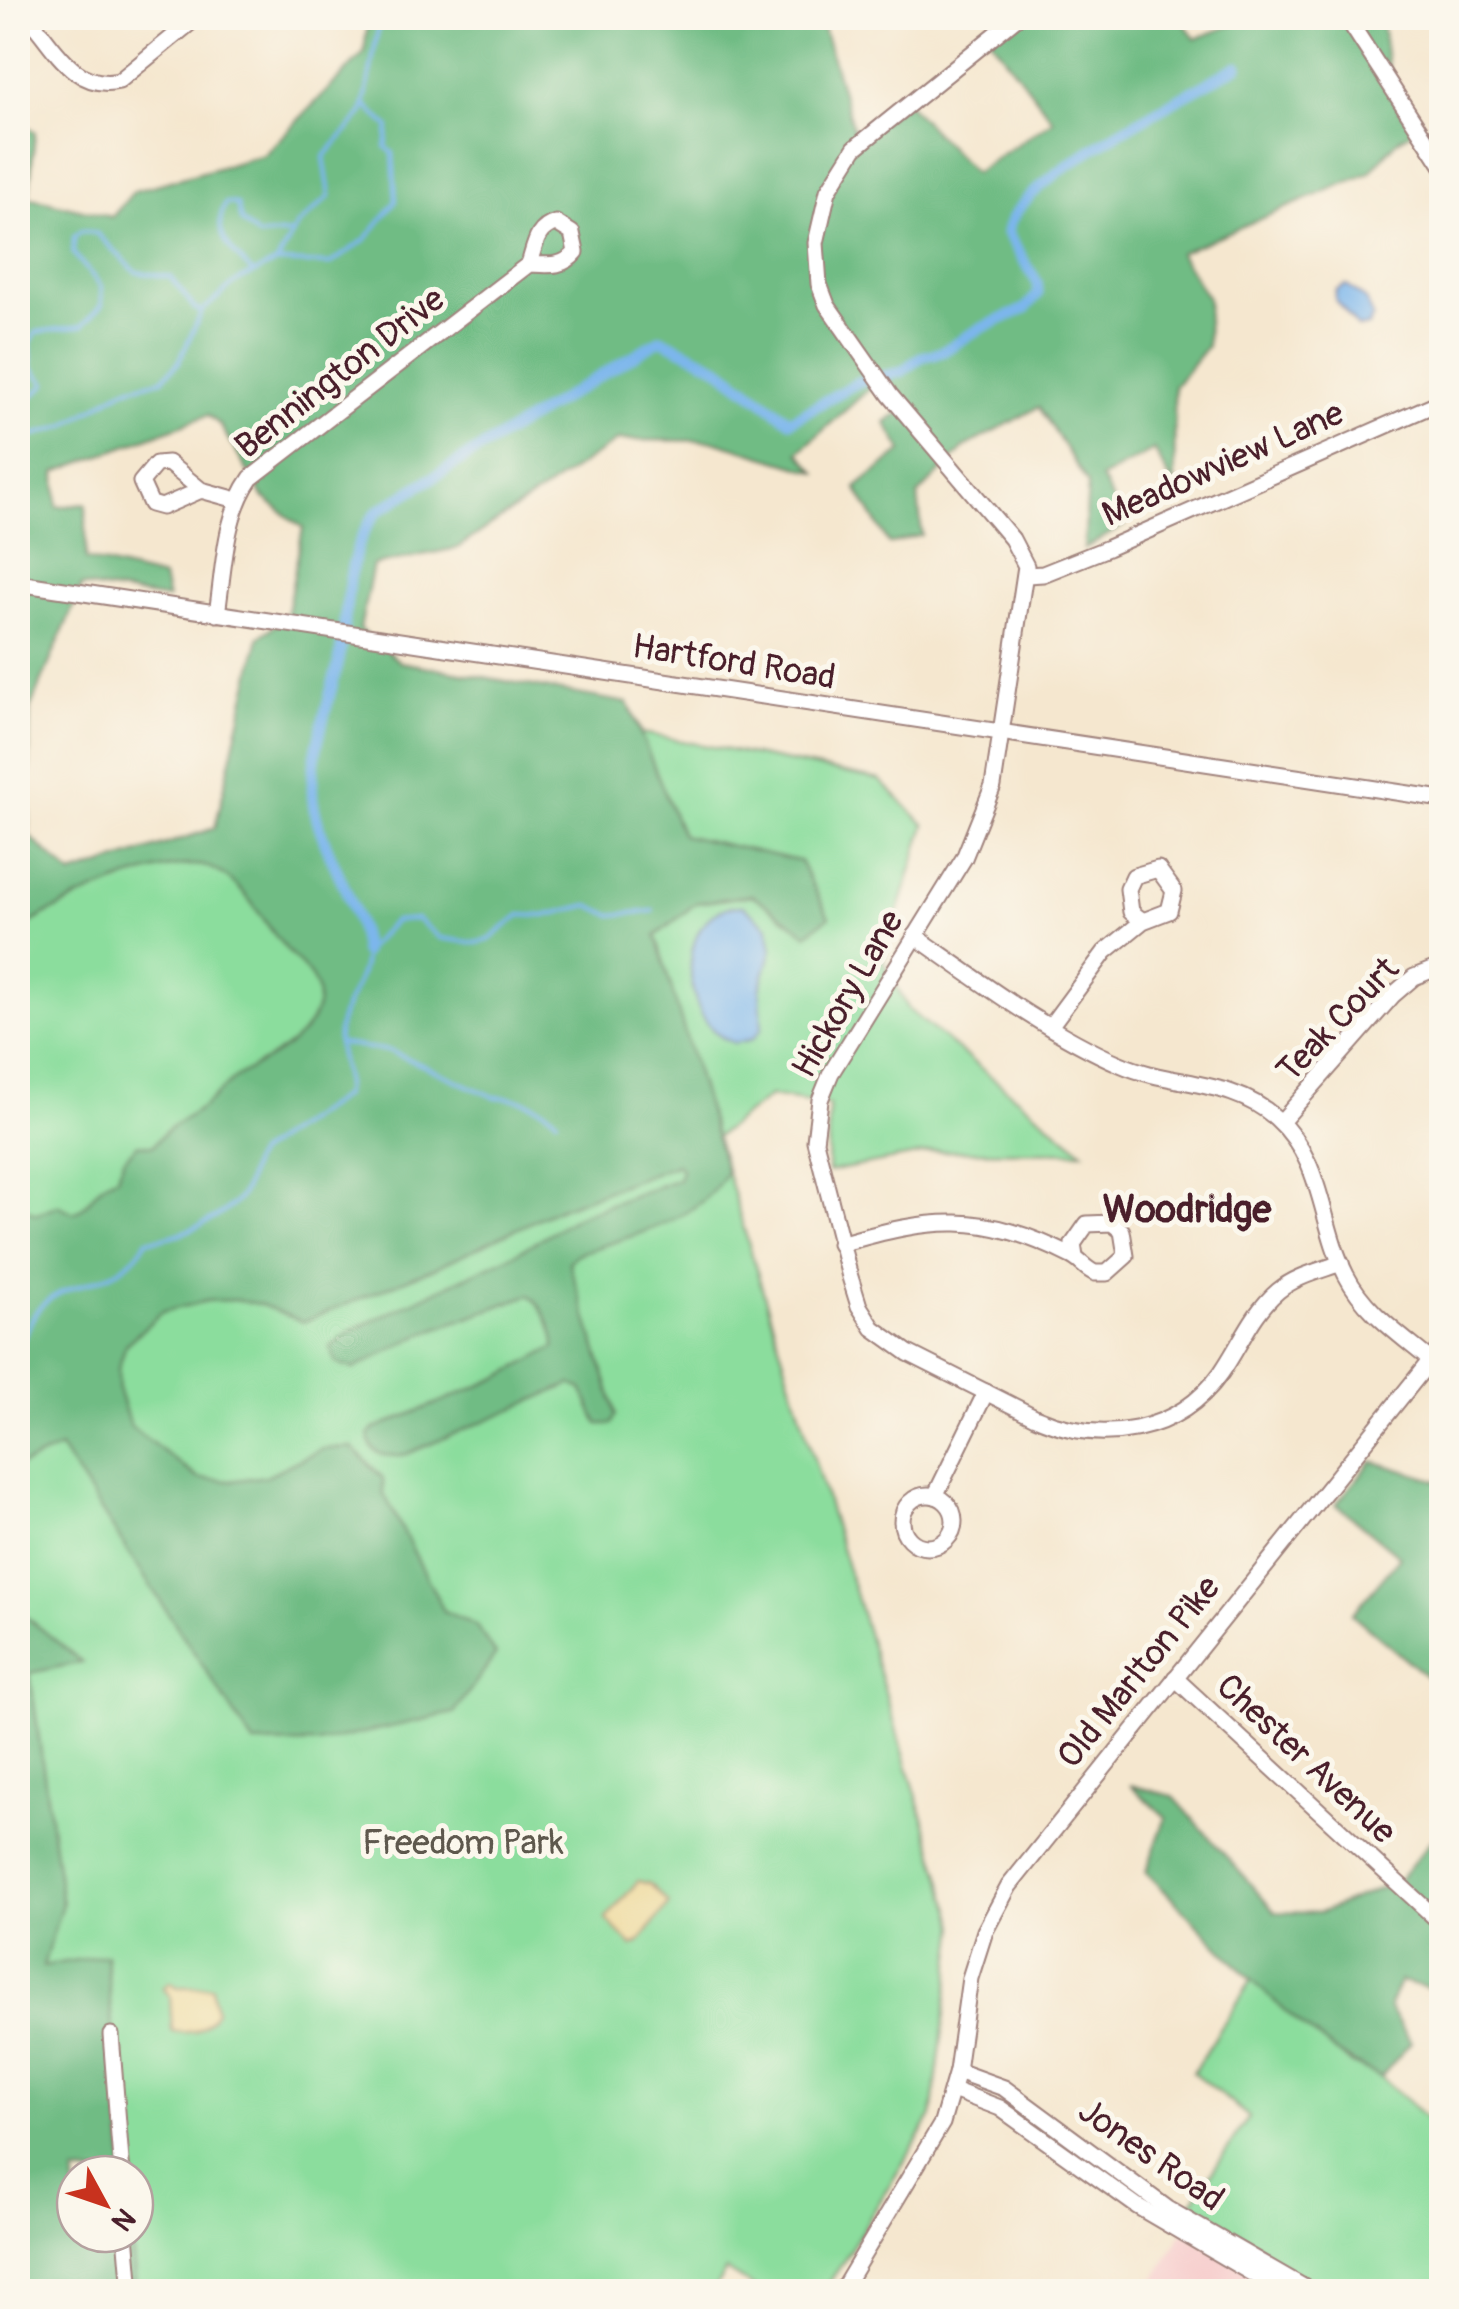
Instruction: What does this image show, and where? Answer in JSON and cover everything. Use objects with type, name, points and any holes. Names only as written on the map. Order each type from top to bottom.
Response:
[{"type":"street","points":[[29,18],[78,76],[104,84],[119,81],[196,18]]},
{"type":"street","points":[[1016,18],[855,148],[828,190],[816,243],[819,284],[826,305],[890,396],[1012,540],[1027,575]]},
{"type":"street","points":[[1347,18],[1442,165]]},
{"type":"street","name":"Bennington Drive","points":[[218,614],[237,500],[251,478],[274,456],[529,264]]},
{"type":"street","name":"Meadowview Lane","points":[[1027,575],[1043,574],[1108,548],[1442,401]]},
{"type":"street","points":[[201,490],[237,500]]},
{"type":"street","name":"Hickory Lane","points":[[1027,575],[990,799],[978,831],[838,1059],[820,1100],[817,1156],[859,1306],[873,1328],[908,1353],[1036,1418],[1072,1430],[1113,1433],[1154,1425],[1192,1404],[1213,1383],[1275,1293],[1301,1276],[1340,1264]]},
{"type":"street","name":"Hartford Road","points":[[18,583],[1442,798]]},
{"type":"street","points":[[1051,1026],[1097,961],[1143,921]]},
{"type":"street","points":[[915,936],[1051,1026],[1139,1071],[1238,1094],[1281,1122],[1298,1143],[1322,1191],[1340,1264],[1372,1312],[1430,1360]]},
{"type":"street","name":"Teak Court","points":[[1281,1122],[1393,995],[1414,977],[1442,966]]},
{"type":"street","points":[[840,1244],[912,1223],[986,1222],[1075,1258]]},
{"type":"street","name":"Old Marlton Pike","points":[[841,2292],[928,2152],[953,2090],[970,1978],[996,1908],[1087,1784],[1442,1346]]},
{"type":"street","points":[[935,1496],[986,1392]]},
{"type":"street","name":"Chester Avenue","points":[[1175,1678],[1442,1924]]},
{"type":"street","points":[[111,2035],[120,2154]]},
{"type":"street","name":"Jones Road","points":[[957,2071],[1004,2088],[1168,2209],[1312,2292]]},
{"type":"street","name":"Jones Road","points":[[953,2090],[1000,2108],[1137,2206],[1284,2292]]},
{"type":"street","points":[[127,2254],[130,2292]]},
{"type":"shaded area","points":[[1182,2232],[1284,2292],[1148,2292]]},
{"type":"green space","points":[[368,18],[820,18],[857,142],[906,102],[974,173],[1053,120],[990,38],[1017,18],[1181,18],[1195,39],[1250,18],[1381,18],[1392,97],[1414,130],[1398,140],[1369,173],[1179,253],[1208,299],[1207,346],[1174,387],[1175,488],[1154,450],[1101,478],[1126,524],[1084,549],[1088,484],[1039,407],[965,447],[918,495],[922,535],[889,544],[856,488],[902,451],[886,423],[904,409],[880,379],[799,452],[816,472],[713,441],[618,440],[457,548],[373,565],[360,629],[400,662],[628,703],[682,835],[800,861],[829,917],[807,934],[752,895],[696,903],[656,936],[726,1172],[699,1204],[681,1215],[639,1234],[577,1254],[569,1262],[611,1396],[616,1415],[612,1424],[598,1424],[582,1389],[571,1384],[407,1454],[387,1455],[372,1447],[369,1434],[374,1429],[496,1379],[555,1347],[547,1318],[529,1295],[424,1333],[354,1369],[336,1363],[330,1347],[352,1330],[515,1254],[578,1216],[678,1179],[681,1169],[677,1164],[558,1209],[437,1267],[303,1322],[259,1304],[207,1301],[162,1312],[126,1344],[118,1370],[119,1392],[130,1426],[198,1478],[230,1481],[266,1476],[322,1449],[352,1447],[383,1478],[383,1492],[444,1611],[477,1626],[496,1654],[454,1713],[318,1743],[254,1744],[60,1448],[18,1467],[18,1204],[36,1214],[58,1205],[74,1213],[80,1210],[103,1184],[117,1177],[124,1159],[138,1144],[153,1146],[235,1078],[302,1034],[315,1013],[318,993],[311,977],[277,939],[246,895],[227,877],[197,865],[145,873],[115,883],[18,931],[18,119],[35,132],[29,197],[112,217],[134,191],[264,155],[364,53]],"holes":[[[208,415],[220,425],[263,497],[303,528],[286,617],[259,637],[215,828],[72,875],[29,836],[30,709],[82,586],[168,599],[163,578],[86,559],[86,504],[57,507],[56,472]]]},
{"type":"green space","name":"Freedom Park","points":[[628,703],[642,733],[880,780],[925,825],[883,961],[909,1010],[1084,1152],[937,1151],[828,1172],[829,1105],[770,1096],[716,1137],[956,1925],[932,2116],[825,2291],[760,2291],[726,2270],[712,2292],[18,2292],[18,931],[85,895],[172,867],[196,865],[214,869],[249,899],[277,937]],"holes":[[[682,835],[807,934],[753,895],[696,903]]]},
{"type":"green space","points":[[1372,1461],[1441,1482],[1441,1689],[1352,1614],[1400,1557],[1336,1504]]},
{"type":"green space","points":[[18,1610],[82,1662],[30,1673],[62,1904],[43,1966],[106,1955],[123,2154],[55,2154],[55,2254],[133,2254],[136,2291],[18,2291]]},
{"type":"green space","points":[[1130,1785],[1173,1796],[1275,1912],[1320,1913],[1398,1881],[1441,1829],[1441,1991],[1400,1981],[1389,2008],[1411,2042],[1381,2077],[1319,2039],[1288,2013],[1146,1872],[1166,1817]]},
{"type":"green space","points":[[1253,1978],[1350,2063],[1381,2077],[1441,2131],[1441,2279],[1434,2291],[1300,2291],[1180,2220],[1249,2117],[1193,2072]]},
{"type":"sand","points":[[638,1881],[650,1884],[669,1903],[639,1943],[632,1946],[606,1919]]},
{"type":"sand","points":[[171,1982],[177,1987],[212,1987],[216,2011],[203,2027],[192,2032],[172,2031],[170,1996],[163,1988]]},
{"type":"water","points":[[1346,285],[1365,299],[1373,316],[1368,326],[1358,328],[1335,299],[1336,290]]},
{"type":"water","points":[[744,906],[768,927],[772,949],[760,990],[762,1028],[753,1039],[735,1043],[716,1032],[702,1014],[693,991],[691,967],[694,943],[704,923],[721,910]]},
{"type":"waterway","points":[[18,440],[65,426],[124,389],[161,380],[179,362],[202,311],[236,282],[277,262],[297,226],[330,196],[324,157],[363,113],[380,18]]},
{"type":"waterway","points":[[364,952],[355,915],[319,825],[312,792],[315,756],[338,665],[353,564],[367,527],[378,511],[661,339],[716,366],[790,421],[858,382],[901,372],[921,357],[942,352],[979,329],[1025,309],[1038,294],[1037,282],[1007,233],[1017,211],[1039,188],[1107,140],[1238,66]]},
{"type":"waterway","points":[[277,262],[330,264],[366,239],[396,201],[393,153],[386,147],[389,127],[366,106]]},
{"type":"waterway","points":[[253,273],[231,250],[222,233],[221,214],[226,203],[237,204],[241,221],[258,236],[293,233]]},
{"type":"waterway","points":[[18,359],[37,332],[82,326],[102,305],[101,286],[73,253],[74,237],[81,231],[96,233],[136,272],[171,277],[195,309],[202,311]]},
{"type":"waterway","points":[[18,383],[34,395],[46,384],[31,367],[30,344]]},
{"type":"waterway","points":[[18,1345],[38,1309],[55,1296],[124,1267],[147,1240],[186,1231],[227,1209],[244,1190],[258,1153],[343,1096],[340,1023],[361,973],[364,952],[394,921],[417,919],[440,938],[475,943],[489,940],[520,915],[544,916],[589,905],[611,915],[653,911]]},
{"type":"waterway","points":[[341,1044],[390,1051],[494,1097],[535,1105],[557,1119]]},
{"type":"district","name":"Woodridge","points":[[1187,1210]]}]
